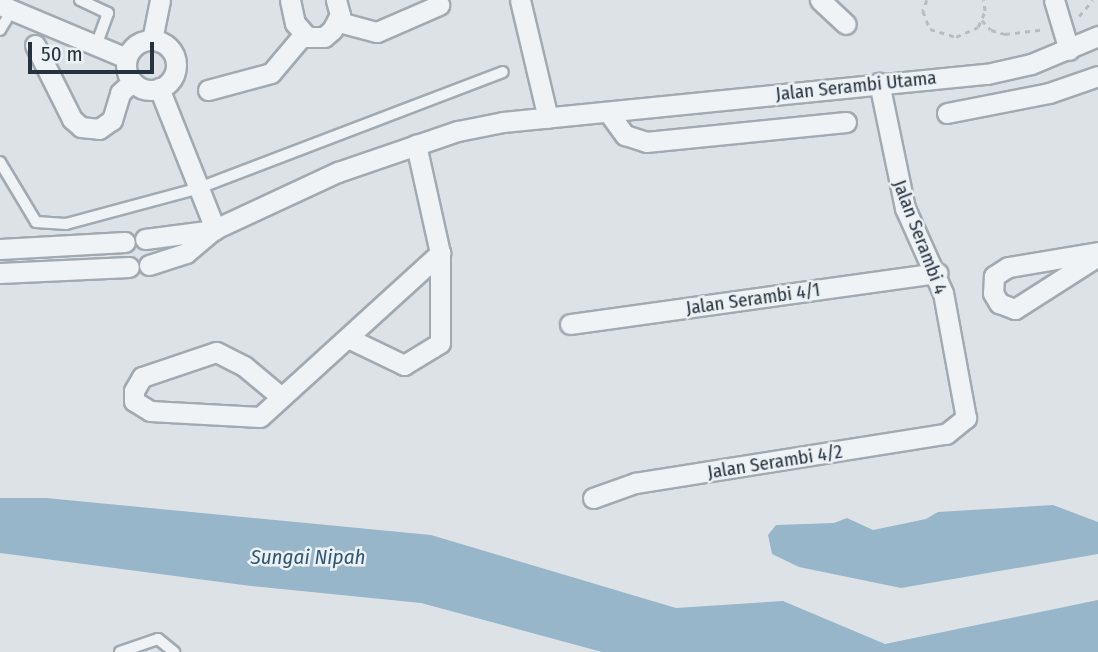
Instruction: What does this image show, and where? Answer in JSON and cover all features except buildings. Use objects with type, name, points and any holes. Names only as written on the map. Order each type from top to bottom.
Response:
[{"type":"street","points":[[152,40],[160,0]]},
{"type":"street","points":[[290,0],[303,36]]},
{"type":"street","points":[[336,0],[339,22]]},
{"type":"street","points":[[520,0],[548,118]]},
{"type":"street","points":[[820,0],[846,24]]},
{"type":"street","points":[[1054,0],[1069,50]]},
{"type":"street","points":[[339,22],[377,32],[441,2]]},
{"type":"street","points":[[6,8],[97,43],[127,58]]},
{"type":"street","points":[[303,36],[324,37],[339,22]]},
{"type":"street","points":[[208,90],[271,73],[303,36]]},
{"type":"street","name":"Jalan Serambi Utama","points":[[0,273],[139,266],[186,253],[215,229],[338,172],[458,131],[548,118],[986,74],[1069,50],[1098,36]]},
{"type":"street","points":[[152,40],[167,46],[175,59],[174,75],[159,88],[146,90],[132,82],[127,58],[136,44],[152,40]]},
{"type":"street","points":[[35,45],[72,119],[85,129],[99,129],[112,120],[120,93],[132,82]]},
{"type":"street","points":[[986,74],[995,104]]},
{"type":"street","name":"Jalan Serambi Utama","points":[[947,113],[1049,93],[1098,76]]},
{"type":"street","name":"Jalan Serambi 4","points":[[879,83],[905,208],[937,273],[965,405],[966,418],[957,429]]},
{"type":"street","points":[[159,88],[215,229]]},
{"type":"street","points":[[772,95],[778,128]]},
{"type":"street","name":"Jalan Serambi Utama","points":[[608,112],[625,135],[646,142],[846,122]]},
{"type":"street","points":[[350,339],[404,365],[434,349],[440,334],[440,253],[416,145]]},
{"type":"street","name":"Jalan Serambi Utama","points":[[145,239],[215,229]]},
{"type":"street","points":[[0,248],[125,242]]},
{"type":"street","points":[[280,396],[244,366],[216,352],[142,377],[134,391],[135,401],[150,411],[260,417],[280,396],[350,339],[440,253]]},
{"type":"street","points":[[1098,254],[1015,309],[999,303],[993,293],[994,276],[1008,267],[1098,254]]},
{"type":"street","name":"Jalan Serambi 4/1","points":[[569,324],[937,273]]},
{"type":"street","name":"Jalan Serambi 4/2","points":[[593,498],[635,483],[930,438],[957,429]]},
{"type":"lane","points":[[80,0],[108,13],[97,43]]},
{"type":"lane","points":[[0,30],[6,8]]},
{"type":"lane","points":[[0,162],[34,220],[42,225],[66,224],[199,188],[503,72]]},
{"type":"lane","points":[[120,652],[158,639],[174,652]]},
{"type":"path","points":[[927,0],[926,23],[935,32],[962,36],[982,20]]},
{"type":"path","points":[[983,0],[982,20],[991,30],[1005,34],[1062,24],[1079,16],[1093,0]]},
{"type":"water","name":"Sungai Nipah","points":[[0,498],[46,498],[431,535],[676,608],[783,601],[885,644],[1098,600],[1098,652],[602,652],[421,603],[251,586],[0,553]]},
{"type":"water","points":[[1053,505],[1098,522],[1098,554],[901,588],[799,567],[772,554],[768,535],[776,525],[834,523],[847,518],[873,530],[926,519],[938,512]]}]
